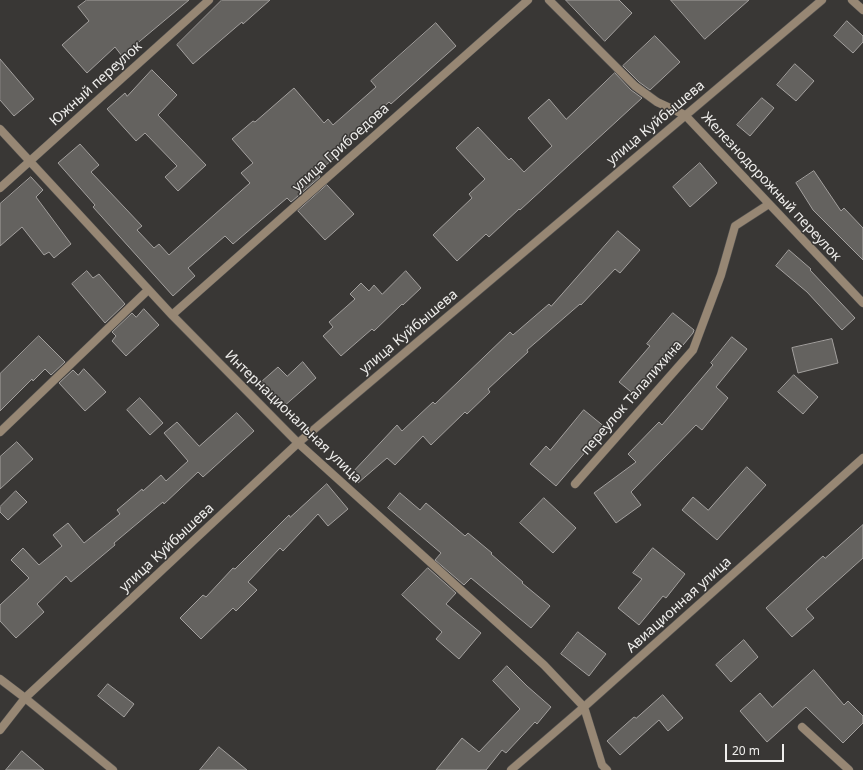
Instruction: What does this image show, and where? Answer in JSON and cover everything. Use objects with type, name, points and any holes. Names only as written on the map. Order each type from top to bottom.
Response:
[{"type":"street","name":"Южный переулок","points":[[0,188],[209,0]]},
{"type":"street","name":"улица Грибоедова","points":[[172,315],[528,0]]},
{"type":"street","name":"Железнодорожный переулок","points":[[549,0],[635,86],[657,102],[685,115],[863,303]]},
{"type":"street","name":"улица Куйбышева","points":[[0,730],[25,698],[298,444],[822,0]]},
{"type":"street","points":[[852,0],[863,10]]},
{"type":"street","name":"Интернациональная улица","points":[[0,130],[148,290],[298,444],[544,665],[584,707]]},
{"type":"street","name":"переулок Талалихина","points":[[575,484],[693,350],[721,275],[735,226],[769,204]]},
{"type":"street","points":[[0,432],[148,290]]},
{"type":"street","name":"Авиационная улица","points":[[511,770],[584,707],[863,458]]},
{"type":"street","points":[[0,679],[113,770]]},
{"type":"street","points":[[584,707],[602,765],[606,770]]},
{"type":"street","points":[[802,727],[849,770]]},
{"type":"building","points":[[87,0],[189,0],[122,56],[115,47],[87,73],[62,45],[89,21],[78,7]]},
{"type":"building","points":[[222,0],[270,0],[193,64],[177,45]]},
{"type":"building","points":[[566,0],[619,0],[632,13],[605,41]]},
{"type":"building","points":[[671,0],[749,0],[705,39]]},
{"type":"building","points":[[847,21],[863,36],[863,42],[853,53],[834,36]]},
{"type":"building","points":[[436,23],[456,46],[391,104],[389,102],[346,140],[350,144],[317,173],[320,177],[291,202],[287,198],[233,244],[225,236],[188,268],[195,276],[173,296],[93,207],[95,205],[58,163],[80,144],[99,165],[91,172],[142,226],[137,230],[154,248],[159,244],[169,255],[250,183],[241,173],[253,163],[232,139],[253,121],[255,122],[294,88],[324,123],[328,119],[333,125],[376,87],[371,81]]},
{"type":"building","points":[[655,36],[680,62],[650,90],[639,82],[623,66]]},
{"type":"building","points":[[0,59],[34,99],[14,116],[0,100]]},
{"type":"building","points":[[795,64],[814,81],[796,101],[777,85]]},
{"type":"building","points":[[152,70],[177,95],[158,115],[206,165],[178,191],[165,177],[177,166],[145,133],[136,141],[107,109],[125,93],[127,96]]},
{"type":"building","points":[[615,73],[631,90],[642,98],[520,210],[519,209],[489,237],[486,234],[457,261],[433,235],[472,198],[469,194],[485,179],[456,148],[478,127],[509,160],[511,158],[524,172],[552,146],[528,118],[549,99],[566,119]]},
{"type":"building","points":[[762,98],[774,108],[750,136],[737,125]]},
{"type":"building","points":[[700,163],[717,183],[690,207],[673,187]]},
{"type":"building","points":[[814,171],[841,211],[844,208],[863,228],[863,260],[813,210],[796,183]]},
{"type":"building","points":[[31,177],[43,190],[36,197],[71,244],[54,258],[49,252],[44,255],[22,227],[0,246],[0,204]]},
{"type":"building","points":[[327,185],[354,214],[325,240],[298,211]]},
{"type":"building","points":[[618,231],[640,250],[620,273],[615,269],[581,305],[580,304],[527,350],[528,352],[488,389],[490,392],[467,414],[465,412],[431,445],[423,436],[395,465],[387,458],[358,483],[350,475],[397,425],[402,431],[433,402],[435,404],[510,332],[513,335],[549,304],[551,306]]},
{"type":"building","points":[[789,250],[811,269],[810,270],[855,318],[842,330],[807,292],[776,266]]},
{"type":"building","points":[[87,271],[93,278],[99,274],[125,304],[105,323],[72,284]]},
{"type":"building","points":[[406,271],[421,288],[374,331],[372,329],[341,356],[323,336],[333,327],[329,322],[355,299],[350,294],[361,283],[369,291],[374,285],[382,294]]},
{"type":"building","points":[[144,309],[159,325],[126,356],[112,341],[116,336],[112,332],[132,313],[136,317]]},
{"type":"building","points":[[673,313],[694,330],[693,333],[669,362],[667,360],[636,396],[619,382],[650,346],[647,344]]},
{"type":"building","points":[[39,336],[65,362],[51,375],[45,369],[33,381],[32,379],[0,411],[0,374]]},
{"type":"building","points":[[732,337],[747,349],[716,387],[728,398],[702,430],[696,425],[631,492],[641,505],[616,523],[594,493],[636,462],[628,454],[659,422],[662,425],[713,365],[711,363]]},
{"type":"building","points":[[832,339],[838,363],[798,373],[792,348]]},
{"type":"building","points":[[303,362],[316,378],[283,407],[261,382],[278,367],[287,376]]},
{"type":"building","points":[[84,369],[106,392],[85,411],[59,383],[73,370],[78,375]]},
{"type":"building","points":[[794,375],[818,397],[803,414],[778,392]]},
{"type":"building","points":[[140,398],[163,423],[150,435],[127,410]]},
{"type":"building","points":[[584,410],[606,428],[556,486],[530,464],[546,446],[550,450]]},
{"type":"building","points":[[237,413],[254,431],[203,477],[198,472],[164,504],[163,502],[114,543],[115,545],[71,582],[66,576],[37,604],[44,612],[16,638],[0,621],[0,605],[29,578],[11,560],[23,548],[39,565],[62,546],[53,535],[68,523],[84,543],[120,514],[117,510],[142,489],[143,491],[161,475],[166,481],[188,461],[164,433],[177,422],[199,446]]},
{"type":"building","points":[[17,442],[33,459],[0,489],[0,457]]},
{"type":"building","points":[[747,467],[766,485],[717,540],[682,510],[693,497],[708,510]]},
{"type":"building","points":[[327,484],[348,509],[328,526],[318,514],[283,551],[280,548],[248,582],[257,590],[236,611],[233,608],[201,639],[180,618],[203,595],[206,597],[233,568],[235,569],[289,515],[290,517]]},
{"type":"building","points":[[16,491],[27,502],[8,520],[0,512],[0,507]]},
{"type":"building","points":[[400,493],[420,510],[426,503],[465,536],[468,533],[492,553],[491,554],[523,582],[522,583],[550,606],[531,628],[471,578],[464,585],[435,560],[441,553],[388,508]]},
{"type":"building","points":[[544,498],[576,528],[553,553],[520,523]]},
{"type":"building","points":[[863,525],[863,558],[806,609],[814,618],[792,637],[766,608],[823,556],[825,558]]},
{"type":"building","points":[[653,548],[685,574],[666,598],[663,596],[639,625],[618,608],[642,579],[633,573]]},
{"type":"building","points":[[428,568],[456,593],[446,604],[481,633],[459,659],[436,639],[442,632],[402,595]]},
{"type":"building","points":[[578,632],[606,654],[589,676],[561,654]]},
{"type":"building","points":[[744,640],[758,657],[731,682],[716,665]]},
{"type":"building","points":[[507,666],[551,707],[537,724],[535,722],[506,753],[502,750],[486,770],[436,770],[462,738],[479,752],[520,709],[493,681]]},
{"type":"building","points":[[814,670],[844,705],[848,701],[863,716],[863,723],[843,743],[806,707],[767,742],[740,711],[760,693],[772,707]]},
{"type":"building","points":[[108,684],[134,704],[124,717],[98,696]]},
{"type":"building","points":[[663,695],[683,718],[668,731],[659,720],[620,755],[607,741],[634,717],[636,718]]},
{"type":"building","points":[[219,747],[247,770],[200,770]]},
{"type":"building","points":[[22,751],[44,770],[6,770]]}]
